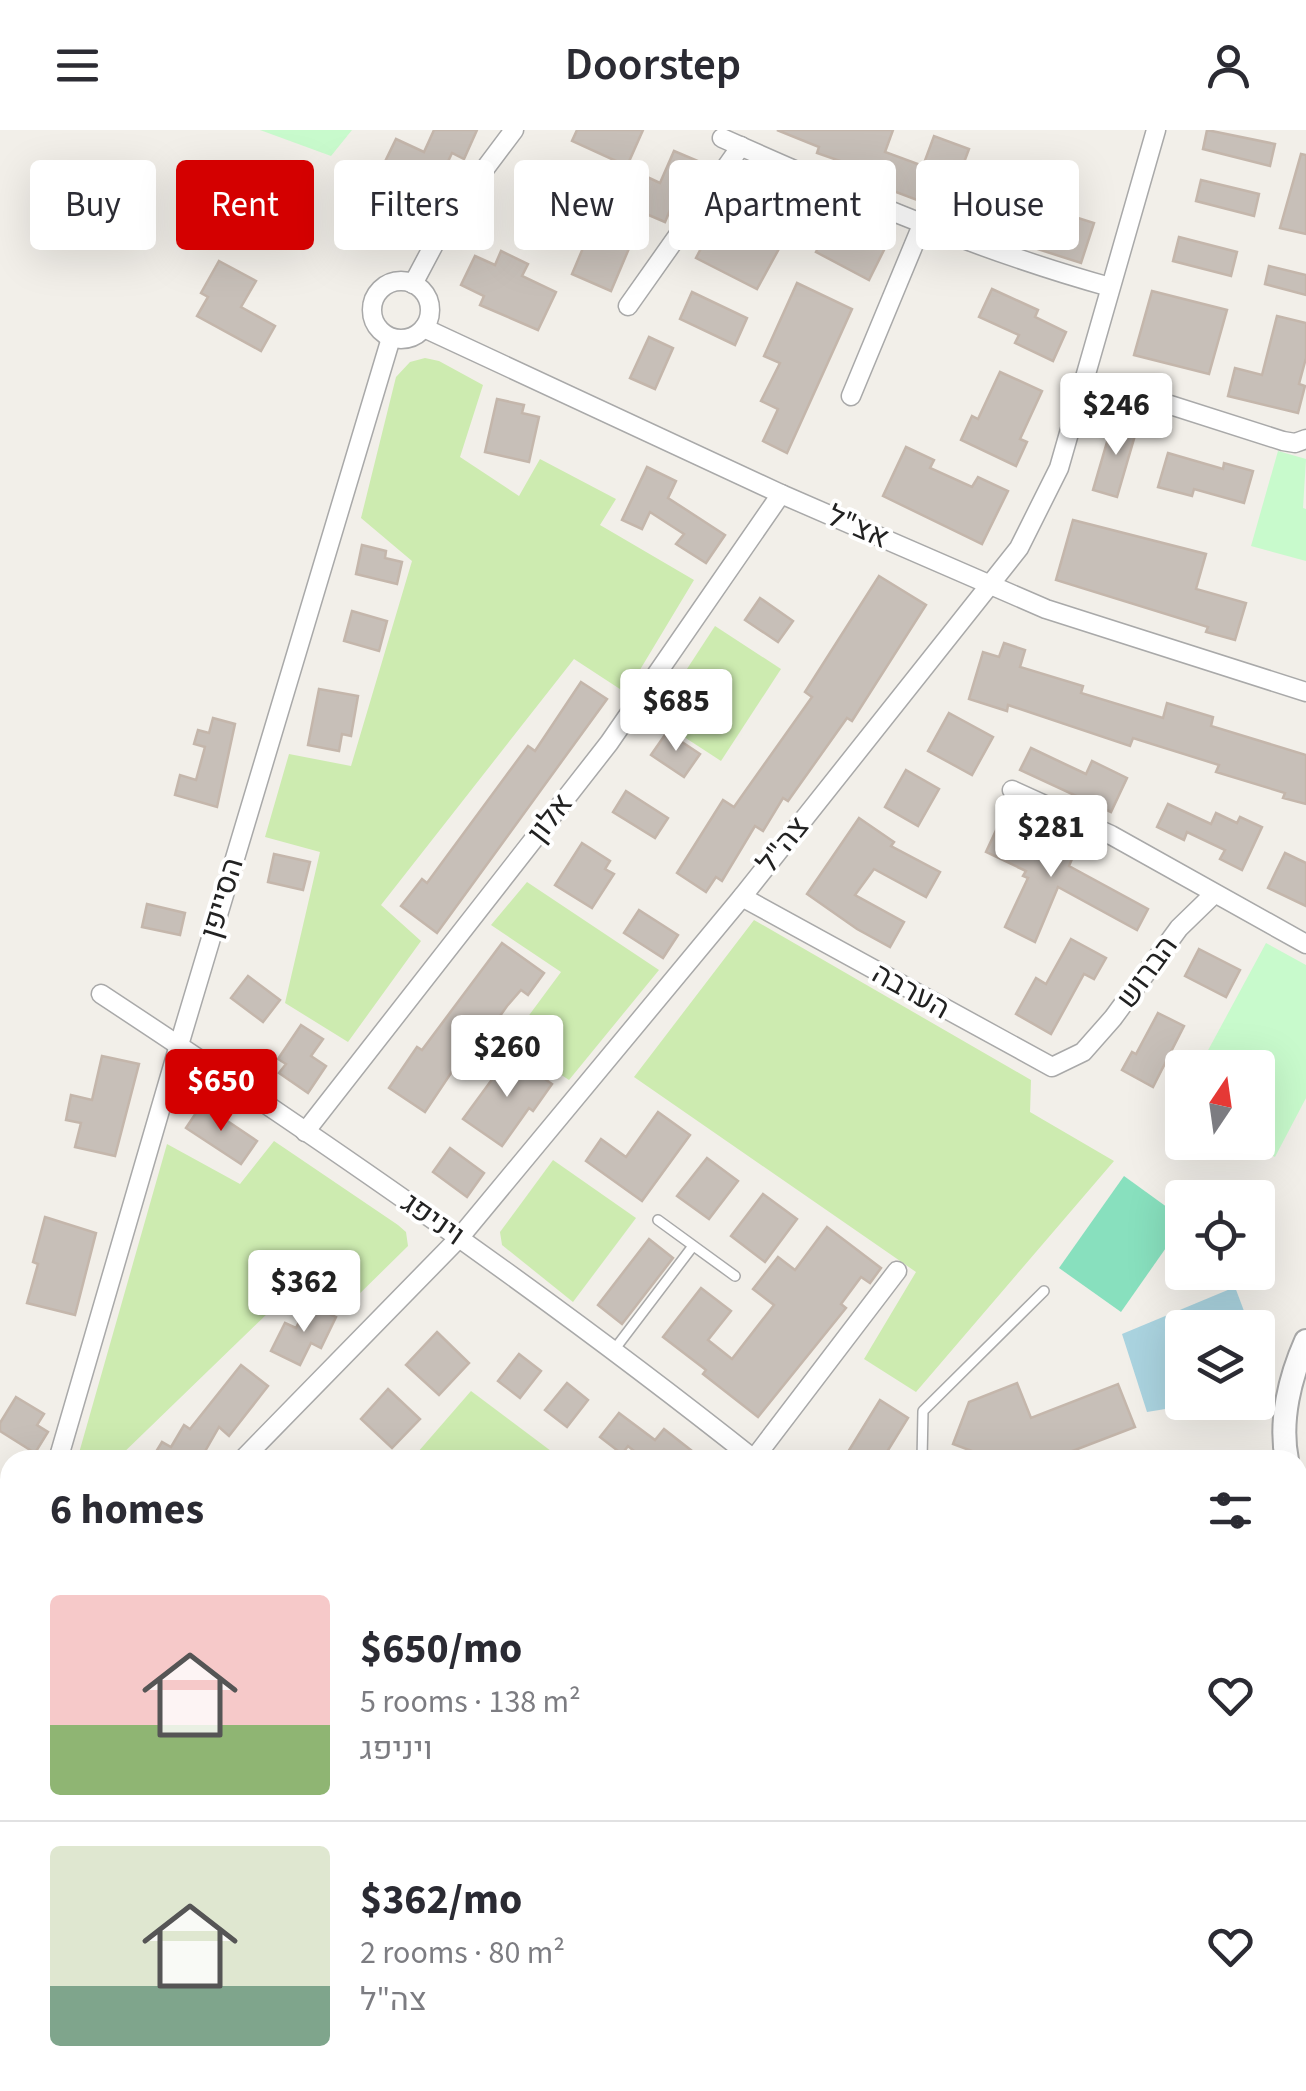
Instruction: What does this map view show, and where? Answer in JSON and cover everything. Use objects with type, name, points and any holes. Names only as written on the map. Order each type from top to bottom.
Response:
[{"type":"street","points":[[413,284],[448,218],[514,130]]},
{"type":"street","name":"צה\"ל","points":[[252,1450],[460,1237],[742,897],[1019,548],[1059,468],[1156,130]]},
{"type":"street","points":[[722,138],[916,222]]},
{"type":"street","points":[[628,306],[741,146]]},
{"type":"street","points":[[851,396],[916,239]]},
{"type":"street","points":[[989,250],[1110,286]]},
{"type":"street","points":[[395,282],[413,284],[430,305],[424,328],[406,339],[390,338],[373,321],[373,301],[385,286],[395,282]]},
{"type":"street","name":"אצ\"ל","points":[[424,328],[781,494],[1046,609],[1306,692]]},
{"type":"street","name":"הסייפן","points":[[61,1450],[390,338]]},
{"type":"street","points":[[1164,403],[1282,441],[1295,443],[1306,439]]},
{"type":"street","name":"אלון","points":[[306,1132],[609,743],[781,494]]},
{"type":"street","points":[[1012,790],[1111,836],[1306,944]]},
{"type":"street","name":"הברוש","points":[[1083,1052],[1179,928],[1213,895]]},
{"type":"street","name":"הערבה","points":[[742,897],[1052,1067],[1083,1052]]},
{"type":"street","name":"ויניפג","points":[[100,994],[460,1237],[741,1450]]},
{"type":"street","points":[[762,1450],[898,1271]]},
{"type":"street","points":[[1284,1450],[1286,1404],[1306,1341]]},
{"type":"lane","points":[[658,1220],[735,1276]]},
{"type":"lane","points":[[614,1350],[693,1246]]},
{"type":"lane","points":[[922,1450],[923,1411],[1044,1291]]},
{"type":"green space","points":[[260,130],[352,130],[331,156]]},
{"type":"green space","points":[[425,358],[439,361],[483,385],[460,457],[519,496],[540,459],[616,499],[600,525],[694,580],[626,693],[574,659],[381,905],[421,941],[348,1042],[285,1003],[320,852],[265,837],[289,754],[351,766],[412,561],[361,518],[396,377],[410,362]]},
{"type":"green space","points":[[1278,451],[1306,459],[1306,561],[1251,546]]},
{"type":"green space","points":[[715,626],[781,669],[721,761],[655,718]]},
{"type":"green space","points":[[527,882],[659,970],[569,1080],[510,1041],[561,972],[491,925]]},
{"type":"green space","points":[[754,920],[1031,1080],[1030,1112],[1114,1161],[916,1392],[864,1359],[916,1272],[634,1077]]},
{"type":"green space","points":[[1266,943],[1306,965],[1306,1098],[1275,1157],[1275,1050],[1208,1050]]},
{"type":"green space","points":[[274,1141],[398,1225],[406,1232],[408,1246],[344,1309],[300,1282],[126,1450],[80,1450],[167,1144],[240,1184]]},
{"type":"green space","points":[[553,1160],[636,1218],[573,1302],[502,1245],[500,1232]]},
{"type":"green space","points":[[1124,1176],[1165,1206],[1165,1249],[1121,1312],[1059,1268]]},
{"type":"green space","points":[[471,1391],[550,1450],[420,1450]]},
{"type":"water","points":[[1236,1290],[1244,1310],[1180,1310]]},
{"type":"water","points":[[1165,1316],[1165,1409],[1147,1412],[1122,1334]]},
{"type":"building","points":[[434,130],[477,130],[464,159],[452,153],[449,160],[386,160],[396,139],[424,152]]},
{"type":"building","points":[[577,130],[643,130],[630,160],[614,160],[572,141]]},
{"type":"building","points":[[777,130],[893,130],[885,152],[916,163],[916,200],[896,192],[896,160],[837,160],[817,153],[819,147]]},
{"type":"building","points":[[1207,130],[1275,144],[1270,166],[1203,149]]},
{"type":"building","points":[[934,136],[969,149],[965,160],[925,160]]},
{"type":"building","points":[[674,151],[695,160],[670,160]]},
{"type":"building","points":[[1301,154],[1306,155],[1306,234],[1280,228]]},
{"type":"building","points":[[669,162],[669,213],[665,222],[649,215],[649,178],[660,183]]},
{"type":"building","points":[[1201,180],[1259,194],[1254,216],[1196,201]]},
{"type":"building","points":[[1079,218],[1094,223],[1081,263],[1041,250],[1079,250]]},
{"type":"building","points":[[1179,237],[1237,252],[1231,276],[1173,261]]},
{"type":"building","points":[[582,250],[628,250],[611,291],[572,274]]},
{"type":"building","points":[[700,250],[778,250],[757,289],[696,258]]},
{"type":"building","points":[[817,250],[884,250],[869,280]]},
{"type":"building","points":[[501,251],[528,264],[522,276],[556,292],[538,330],[480,305],[484,296],[461,285],[475,256],[495,265]]},
{"type":"building","points":[[219,261],[256,281],[241,307],[275,326],[261,351],[197,316],[208,297],[201,293]]},
{"type":"building","points":[[1269,266],[1306,275],[1306,295],[1265,284]]},
{"type":"building","points":[[797,283],[852,309],[787,453],[763,441],[778,409],[761,401],[780,363],[764,356]]},
{"type":"building","points":[[992,289],[1038,310],[1035,317],[1066,332],[1053,361],[1015,343],[1019,335],[979,317]]},
{"type":"building","points":[[1152,291],[1227,310],[1209,374],[1134,355]]},
{"type":"building","points":[[692,292],[747,318],[735,345],[680,319]]},
{"type":"building","points":[[1277,316],[1306,323],[1306,358],[1299,384],[1305,386],[1298,413],[1228,396],[1235,368],[1262,375]]},
{"type":"building","points":[[649,337],[673,348],[655,389],[630,378]]},
{"type":"building","points":[[1000,372],[1042,391],[1020,439],[1027,442],[1016,466],[961,440],[972,416],[978,419]]},
{"type":"building","points":[[497,399],[524,405],[522,413],[539,417],[529,462],[485,452]]},
{"type":"building","points":[[1114,418],[1138,425],[1117,497],[1093,490]]},
{"type":"building","points":[[906,447],[934,460],[930,468],[972,487],[978,477],[1008,491],[982,544],[883,496]]},
{"type":"building","points":[[1168,453],[1223,469],[1224,463],[1253,471],[1244,503],[1194,489],[1192,496],[1158,487]]},
{"type":"building","points":[[647,467],[676,481],[668,498],[725,535],[706,563],[676,544],[684,534],[650,512],[642,529],[622,520]]},
{"type":"building","points":[[1073,520],[1206,554],[1196,589],[1246,603],[1235,640],[1206,632],[1208,627],[1056,580]]},
{"type":"building","points":[[362,545],[386,551],[385,558],[402,562],[397,584],[356,574]]},
{"type":"building","points":[[879,576],[926,605],[852,721],[847,718],[788,801],[783,798],[763,831],[755,826],[722,881],[716,877],[706,892],[677,873],[723,800],[734,807],[812,697],[805,692]]},
{"type":"building","points":[[760,598],[793,621],[778,642],[745,620]]},
{"type":"building","points":[[352,611],[387,621],[379,651],[344,641]]},
{"type":"building","points":[[1004,643],[1025,650],[1020,667],[1083,686],[1081,693],[1163,718],[1167,703],[1213,717],[1211,726],[1306,755],[1306,804],[1283,798],[1285,793],[1216,772],[1219,765],[1133,738],[1130,746],[1008,705],[1007,711],[969,699],[983,652],[999,657]]},
{"type":"building","points":[[581,682],[607,699],[437,933],[401,906],[422,879],[427,883],[528,746],[535,751]]},
{"type":"building","points":[[319,689],[358,696],[351,736],[342,734],[339,751],[308,745]]},
{"type":"building","points":[[949,713],[993,737],[972,775],[928,751]]},
{"type":"building","points":[[213,718],[235,724],[217,807],[175,795],[180,775],[196,780],[205,747],[194,744],[198,730],[209,733]]},
{"type":"building","points":[[667,732],[700,754],[684,777],[651,755]]},
{"type":"building","points":[[1031,748],[1086,774],[1092,761],[1127,778],[1111,812],[1020,770]]},
{"type":"building","points":[[906,770],[939,789],[918,826],[885,807]]},
{"type":"building","points":[[626,791],[668,818],[655,838],[613,812]]},
{"type":"building","points":[[1168,804],[1211,824],[1216,813],[1237,823],[1240,817],[1262,827],[1242,870],[1220,859],[1225,850],[1187,832],[1184,840],[1157,827]]},
{"type":"building","points":[[1005,811],[1032,824],[1028,832],[1074,854],[1069,866],[1148,909],[1137,930],[1058,887],[1035,942],[1005,927],[1028,878],[1023,876],[1026,871],[986,852]]},
{"type":"building","points":[[859,818],[894,842],[891,846],[940,872],[926,897],[874,869],[855,895],[904,922],[890,947],[807,894]]},
{"type":"building","points":[[582,843],[610,861],[605,869],[614,874],[592,908],[555,885]]},
{"type":"building","points":[[1285,853],[1306,863],[1306,906],[1268,888]]},
{"type":"building","points":[[274,854],[310,862],[303,890],[268,882]]},
{"type":"building","points":[[147,904],[185,913],[180,935],[142,927]]},
{"type":"building","points":[[639,910],[678,935],[663,958],[624,933]]},
{"type":"building","points":[[1071,939],[1106,958],[1094,979],[1084,974],[1051,1034],[1016,1014],[1036,978],[1046,984]]},
{"type":"building","points":[[502,943],[544,973],[528,995],[521,990],[507,1006],[469,1060],[463,1055],[425,1112],[389,1088],[417,1047],[422,1050]]},
{"type":"building","points":[[1199,949],[1240,970],[1226,997],[1185,976]]},
{"type":"building","points":[[248,976],[280,1000],[263,1022],[231,998]]},
{"type":"building","points":[[1158,1013],[1184,1026],[1172,1050],[1165,1050],[1165,1063],[1153,1087],[1122,1070],[1132,1052],[1136,1054]]},
{"type":"building","points":[[301,1025],[323,1039],[311,1056],[326,1066],[308,1093],[279,1073],[286,1064],[278,1059]]},
{"type":"building","points":[[510,1055],[552,1084],[502,1146],[463,1119]]},
{"type":"building","points":[[102,1056],[139,1064],[115,1156],[75,1147],[81,1123],[66,1120],[71,1095],[92,1100]]},
{"type":"building","points":[[202,1104],[257,1141],[241,1164],[186,1128]]},
{"type":"building","points":[[658,1112],[690,1135],[642,1201],[586,1161],[601,1139],[626,1157]]},
{"type":"building","points":[[450,1148],[484,1173],[467,1197],[433,1172]]},
{"type":"building","points":[[707,1158],[738,1181],[709,1219],[677,1196]]},
{"type":"building","points":[[763,1194],[797,1219],[765,1262],[731,1236]]},
{"type":"building","points":[[45,1217],[96,1233],[75,1315],[27,1303]]},
{"type":"building","points":[[827,1227],[881,1268],[870,1283],[861,1277],[841,1304],[846,1308],[758,1417],[663,1337],[701,1288],[731,1311],[708,1340],[732,1359],[774,1305],[753,1289],[778,1257],[795,1270]]},
{"type":"building","points":[[649,1239],[673,1258],[622,1324],[598,1305]]},
{"type":"building","points":[[308,1304],[336,1317],[321,1348],[311,1343],[300,1365],[271,1351],[285,1323],[296,1328]]},
{"type":"building","points":[[437,1332],[469,1363],[439,1395],[406,1365]]},
{"type":"building","points":[[519,1354],[541,1371],[520,1398],[498,1381]]},
{"type":"building","points":[[241,1365],[268,1386],[229,1436],[219,1427],[206,1450],[157,1450],[162,1442],[171,1447],[184,1425],[190,1429]]},
{"type":"building","points":[[567,1383],[588,1400],[567,1427],[545,1410]]},
{"type":"building","points":[[1017,1383],[1031,1418],[1118,1384],[1135,1427],[1075,1450],[969,1450],[953,1444],[969,1402]]},
{"type":"building","points":[[388,1389],[420,1419],[392,1448],[361,1419]]},
{"type":"building","points":[[16,1397],[44,1414],[37,1425],[48,1432],[37,1450],[30,1450],[0,1431],[0,1423]]},
{"type":"building","points":[[880,1400],[908,1418],[888,1450],[849,1450]]},
{"type":"building","points":[[619,1413],[655,1440],[664,1429],[691,1450],[633,1450],[628,1446],[617,1450],[600,1437]]}]
